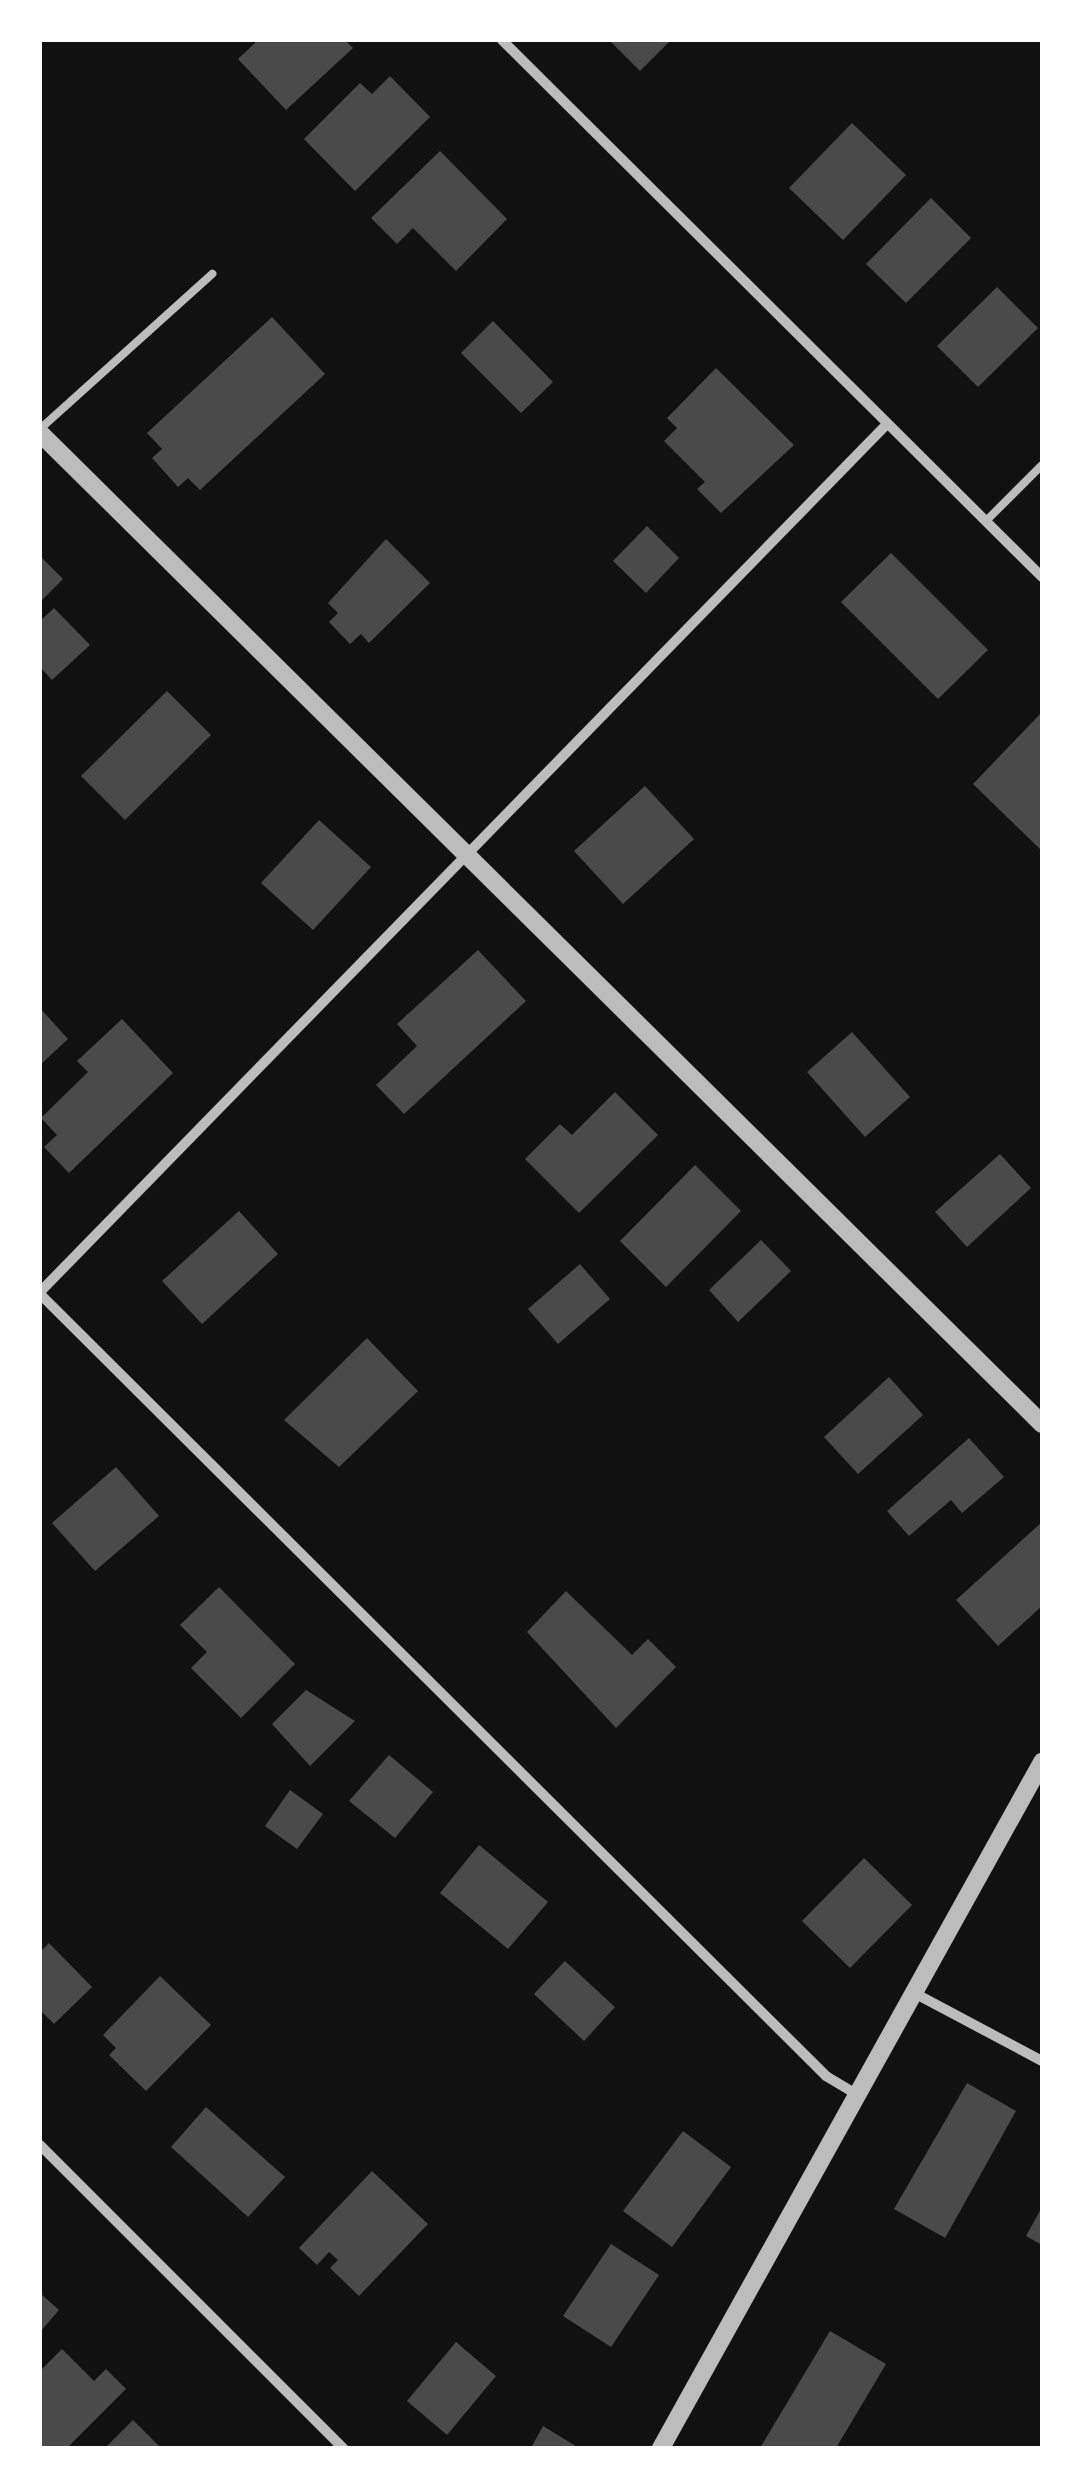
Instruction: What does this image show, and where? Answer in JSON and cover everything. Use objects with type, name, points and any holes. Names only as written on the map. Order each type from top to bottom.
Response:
[{"type":"street","points":[[502,40],[1042,577]]},
{"type":"street","points":[[859,2096],[826,2076],[40,1293],[466,862],[886,426]]},
{"type":"street","points":[[40,431],[466,862],[1042,1424]]},
{"type":"street","points":[[661,2448],[918,1994],[1042,1762]]},
{"type":"street","points":[[918,1994],[1042,2061]]},
{"type":"street","points":[[40,2145],[343,2448]]},
{"type":"lane","points":[[40,431],[212,274]]},
{"type":"lane","points":[[986,522],[1042,465]]},
{"type":"building","points":[[258,40],[345,40],[353,48],[286,110],[238,59]]},
{"type":"building","points":[[609,40],[671,40],[640,71]]},
{"type":"building","points":[[390,76],[430,117],[355,191],[304,139],[360,83],[372,94]]},
{"type":"building","points":[[852,123],[906,175],[843,240],[789,188]]},
{"type":"building","points":[[440,151],[507,219],[456,271],[413,228],[397,244],[371,218]]},
{"type":"building","points":[[931,198],[971,238],[906,303],[866,264]]},
{"type":"building","points":[[997,287],[1038,328],[978,387],[937,346]]},
{"type":"building","points":[[272,317],[325,374],[200,490],[188,478],[178,487],[152,458],[162,449],[147,433]]},
{"type":"building","points":[[493,321],[553,382],[521,413],[461,353]]},
{"type":"building","points":[[716,368],[794,445],[721,513],[697,489],[705,482],[664,441],[677,428],[667,418]]},
{"type":"building","points":[[647,526],[679,558],[646,593],[613,561]]},
{"type":"building","points":[[386,539],[430,583],[369,643],[361,634],[350,644],[329,622],[338,613],[328,603]]},
{"type":"building","points":[[891,553],[988,650],[938,699],[841,602]]},
{"type":"building","points":[[40,556],[63,579],[40,602]]},
{"type":"building","points":[[54,608],[90,645],[52,680],[40,667],[40,621]]},
{"type":"building","points":[[167,691],[211,735],[125,820],[81,776]]},
{"type":"building","points":[[1042,712],[1042,851],[973,784]]},
{"type":"building","points":[[645,786],[694,839],[623,904],[574,851]]},
{"type":"building","points":[[319,820],[371,867],[313,930],[261,883]]},
{"type":"building","points":[[478,950],[526,1001],[404,1114],[376,1085],[417,1046],[397,1024]]},
{"type":"building","points":[[40,1008],[68,1039],[40,1065]]},
{"type":"building","points":[[122,1019],[173,1073],[69,1173],[44,1147],[57,1135],[41,1118],[88,1072],[77,1061]]},
{"type":"building","points":[[852,1032],[910,1097],[865,1137],[807,1072]]},
{"type":"building","points":[[615,1092],[658,1135],[579,1213],[525,1159],[560,1124],[572,1135]]},
{"type":"building","points":[[1000,1154],[1031,1188],[967,1247],[935,1212]]},
{"type":"building","points":[[695,1165],[741,1211],[666,1287],[620,1241]]},
{"type":"building","points":[[239,1211],[278,1254],[202,1324],[162,1281]]},
{"type":"building","points":[[761,1240],[791,1271],[738,1322],[709,1290]]},
{"type":"building","points":[[580,1264],[610,1299],[558,1344],[528,1309]]},
{"type":"building","points":[[367,1338],[418,1391],[339,1467],[284,1420]]},
{"type":"building","points":[[889,1377],[923,1415],[858,1474],[824,1437]]},
{"type":"building","points":[[969,1438],[1004,1477],[962,1513],[951,1500],[909,1536],[887,1511]]},
{"type":"building","points":[[116,1467],[159,1516],[95,1571],[52,1523]]},
{"type":"building","points":[[1042,1522],[1042,1606],[998,1646],[956,1600]]},
{"type":"building","points":[[219,1587],[295,1664],[241,1718],[191,1668],[207,1652],[180,1625]]},
{"type":"building","points":[[566,1591],[632,1655],[648,1639],[676,1667],[616,1728],[527,1632]]},
{"type":"building","points":[[306,1690],[355,1721],[310,1766],[272,1724]]},
{"type":"building","points":[[389,1755],[433,1792],[395,1838],[349,1801]]},
{"type":"building","points":[[290,1790],[323,1814],[297,1849],[265,1826]]},
{"type":"building","points":[[479,1845],[548,1902],[508,1949],[440,1893]]},
{"type":"building","points":[[864,1858],[912,1905],[850,1968],[802,1921]]},
{"type":"building","points":[[49,1943],[92,1987],[54,2024],[40,2010],[40,1952]]},
{"type":"building","points":[[565,1961],[615,2007],[584,2041],[534,1994]]},
{"type":"building","points":[[160,1976],[211,2025],[146,2091],[109,2055],[116,2048],[103,2035]]},
{"type":"building","points":[[967,2083],[1016,2111],[945,2238],[894,2209]]},
{"type":"building","points":[[206,2107],[285,2177],[248,2217],[171,2147]]},
{"type":"building","points":[[683,2131],[731,2167],[672,2247],[623,2211]]},
{"type":"building","points":[[372,2171],[428,2224],[359,2296],[330,2268],[338,2260],[329,2252],[317,2265],[299,2248]]},
{"type":"building","points":[[1042,2207],[1042,2245],[1026,2236]]},
{"type":"building","points":[[611,2244],[659,2275],[611,2347],[563,2316]]},
{"type":"building","points":[[40,2293],[59,2310],[40,2332]]},
{"type":"building","points":[[830,2331],[886,2364],[836,2448],[760,2448]]},
{"type":"building","points":[[456,2342],[496,2376],[447,2435],[407,2401]]},
{"type":"building","points":[[62,2349],[94,2381],[106,2369],[126,2389],[67,2448],[40,2448],[40,2371]]},
{"type":"building","points":[[133,2420],[161,2448],[105,2448]]},
{"type":"building","points":[[543,2426],[579,2448],[531,2448]]}]
